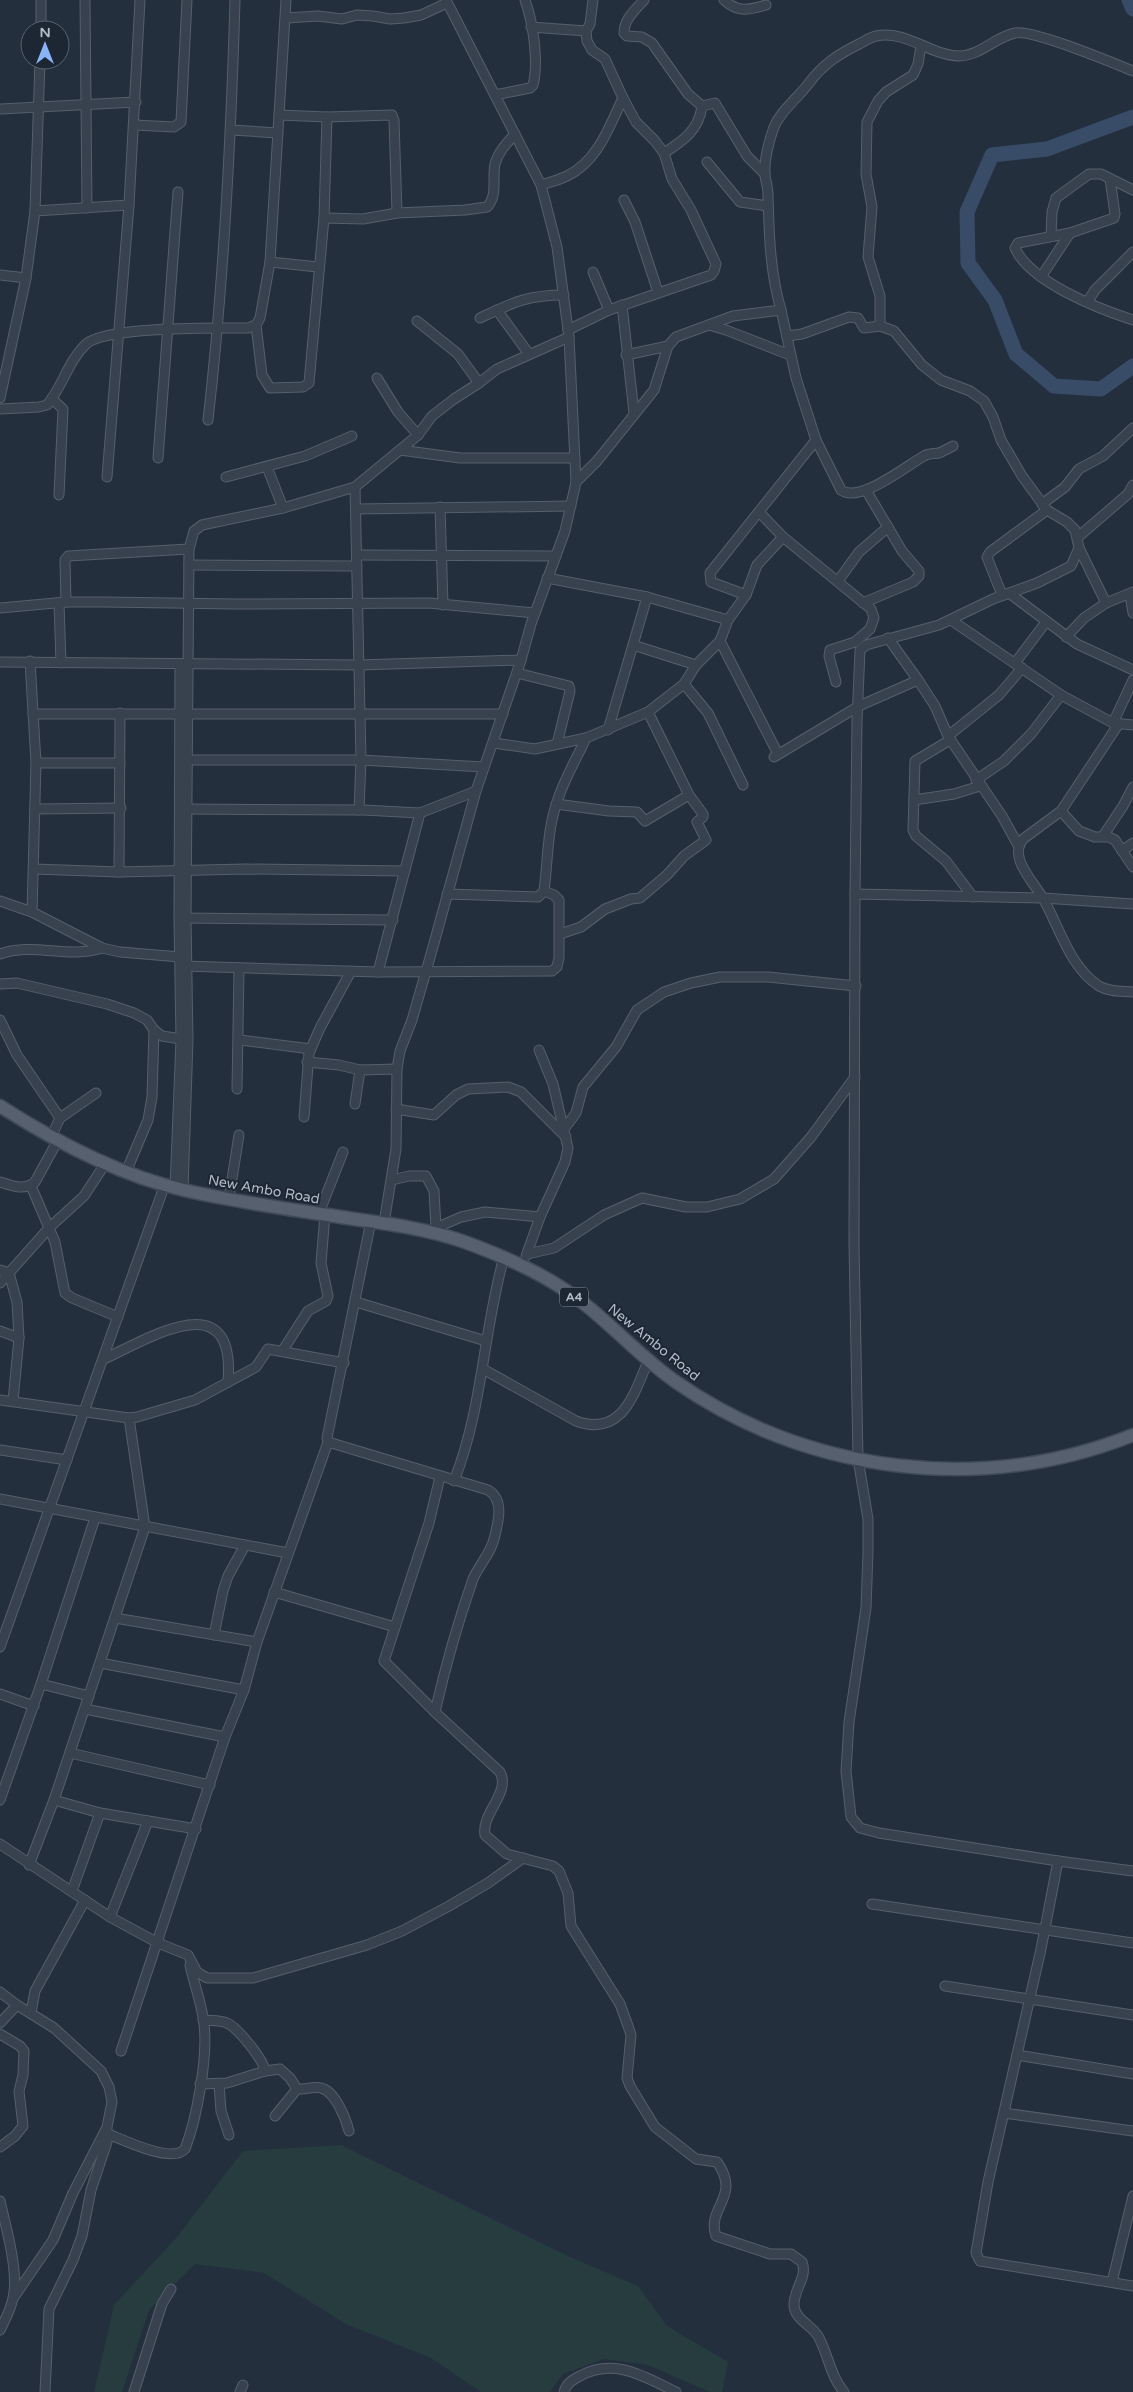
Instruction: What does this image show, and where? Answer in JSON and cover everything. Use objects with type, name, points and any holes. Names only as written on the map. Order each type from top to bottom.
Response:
[{"type":"main road","name":"New Ambo Road","points":[[0,1106],[105,1164],[174,1187],[322,1214],[432,1230],[504,1257],[572,1295],[673,1380],[724,1412],[768,1432],[808,1447],[906,1468],[936,1470],[991,1469],[1045,1462],[1112,1444],[1133,1435]]},
{"type":"street","points":[[40,20],[41,0]]},
{"type":"street","points":[[86,0],[87,208]]},
{"type":"street","points":[[107,477],[129,205],[140,0]]},
{"type":"street","points":[[134,125],[174,127],[181,122],[187,0]]},
{"type":"street","points":[[208,420],[218,328],[231,130],[236,0]]},
{"type":"street","points":[[286,0],[270,262],[260,318],[256,325],[262,375],[270,388],[303,387],[309,383],[318,267],[324,218],[328,117]]},
{"type":"street","points":[[495,95],[530,88],[533,84],[534,50],[525,0]]},
{"type":"street","points":[[0,1647],[118,1317],[174,1187],[185,1040],[182,963],[184,664],[189,549],[194,531],[202,525],[283,508],[355,487],[418,435],[432,416],[497,369],[569,334],[609,310],[711,275],[714,271],[716,264],[691,210],[672,179],[664,153],[636,122],[605,59],[592,50],[587,42],[586,31],[590,24],[593,0]]},
{"type":"street","points":[[644,0],[628,19],[624,26],[624,33],[627,36],[642,37],[652,43],[688,94],[702,106]]},
{"type":"street","points":[[724,0],[740,10],[766,5]]},
{"type":"street","points":[[121,2051],[226,1737],[244,1690],[257,1642],[328,1442],[327,1438],[356,1302],[378,1222],[392,1180],[396,1150],[397,1069],[400,1051],[405,1041],[426,972],[476,791],[494,743],[535,613],[556,556],[572,506],[576,482],[569,334],[557,247],[541,185],[446,1],[421,15],[404,18],[390,19],[365,16],[342,19],[318,16],[286,18]]},
{"type":"street","points":[[531,27],[586,31]]},
{"type":"street","points":[[953,446],[939,453],[925,455],[856,494],[847,494],[841,490],[816,440],[790,354],[781,310],[772,282],[768,191],[765,174],[775,126],[782,113],[826,65],[840,54],[875,36],[891,35],[907,38],[943,55],[962,56],[986,48],[1003,37],[1017,32],[1054,42],[1133,72]]},
{"type":"street","points":[[880,326],[880,296],[868,257],[872,207],[866,174],[867,122],[878,101],[886,92],[912,75],[918,64],[921,46]]},
{"type":"street","points":[[0,398],[26,278],[35,211],[40,70]]},
{"type":"street","points":[[541,185],[568,176],[588,160],[603,141],[623,98]]},
{"type":"street","points":[[0,109],[136,102]]},
{"type":"street","points":[[702,106],[715,103],[747,156],[765,174]]},
{"type":"street","points":[[664,153],[683,141],[697,126],[702,106]]},
{"type":"street","points":[[279,115],[328,117],[392,115],[394,120],[397,213]]},
{"type":"street","points":[[231,130],[278,133]]},
{"type":"street","points":[[324,218],[363,219],[397,213],[465,210],[487,207],[493,196],[495,164],[502,149],[515,134]]},
{"type":"street","points":[[707,162],[740,202],[768,206]]},
{"type":"street","points":[[1051,236],[1052,212],[1054,202],[1059,193],[1093,173],[1133,190]]},
{"type":"street","points":[[1110,179],[1114,217],[1070,234],[1018,243],[1015,247],[1025,264],[1041,277],[1103,310],[1133,320]]},
{"type":"street","points":[[158,458],[178,192]]},
{"type":"street","points":[[624,200],[635,222],[658,292]]},
{"type":"street","points":[[35,211],[129,205]]},
{"type":"street","points":[[1041,277],[1070,234]]},
{"type":"street","points":[[1088,301],[1095,290],[1133,252]]},
{"type":"street","points":[[270,262],[318,267]]},
{"type":"street","points":[[593,272],[609,310]]},
{"type":"street","points":[[0,275],[26,278]]},
{"type":"street","points":[[480,318],[530,296],[564,295]]},
{"type":"street","points":[[622,305],[626,355],[634,413]]},
{"type":"street","points":[[497,310],[529,354]]},
{"type":"street","points":[[576,482],[597,461],[654,390],[668,346],[676,337],[733,316],[781,310]]},
{"type":"street","points":[[787,336],[802,334],[849,316],[858,318],[864,328],[880,326],[894,331],[922,365],[942,380],[970,392],[984,401],[994,417],[1005,447],[1022,476],[1045,507],[1067,522],[1078,537],[1079,548],[1106,603]]},
{"type":"street","points":[[417,321],[458,354],[479,383]]},
{"type":"street","points":[[0,409],[39,408],[47,405],[73,358],[88,342],[120,332],[248,328],[256,325]]},
{"type":"street","points":[[709,325],[790,354]]},
{"type":"street","points":[[626,355],[668,346]]},
{"type":"street","points":[[377,378],[398,412],[418,435]]},
{"type":"street","points":[[52,399],[63,409],[58,495]]},
{"type":"street","points":[[1133,428],[1103,456],[1079,469],[1065,487],[1045,507],[990,552],[987,557],[1006,594],[1077,644],[1133,670]]},
{"type":"street","points":[[226,477],[305,456],[352,436]]},
{"type":"street","points":[[746,595],[711,582],[710,573],[760,513],[816,440]]},
{"type":"street","points":[[400,450],[460,458],[575,458]]},
{"type":"street","points":[[267,467],[283,508]]},
{"type":"street","points":[[1078,537],[1128,494],[1133,485]]},
{"type":"street","points":[[355,487],[361,760],[359,810]]},
{"type":"street","points":[[862,603],[913,582],[919,576],[919,571],[902,551],[866,490]]},
{"type":"street","points":[[356,509],[572,506]]},
{"type":"street","points":[[440,507],[443,554],[443,605]]},
{"type":"street","points":[[760,513],[784,537],[871,609],[874,618],[870,629],[855,642],[830,650],[829,656],[836,682]]},
{"type":"street","points":[[838,581],[859,552],[888,527]]},
{"type":"street","points":[[494,743],[535,748],[557,744],[586,738],[648,712],[684,684],[696,665],[720,641],[728,620],[746,595],[757,565],[784,537]]},
{"type":"street","points":[[1079,548],[1071,566],[1037,583],[1006,594],[951,620],[866,645],[860,650],[855,894],[856,1077],[854,1244],[858,1459],[868,1519],[868,1552],[866,1608],[849,1722],[846,1770],[851,1817],[860,1828],[879,1834],[1133,1872]]},
{"type":"street","points":[[61,663],[62,603],[65,560],[68,556],[189,549]]},
{"type":"street","points":[[357,555],[556,556]]},
{"type":"street","points":[[189,565],[357,566]]},
{"type":"street","points":[[547,578],[647,597],[728,620]]},
{"type":"street","points":[[1066,637],[1084,618],[1106,603],[1131,594],[1133,613]]},
{"type":"street","points":[[608,730],[647,597]]},
{"type":"street","points":[[0,608],[62,603],[358,602],[443,605],[535,613]]},
{"type":"street","points":[[951,620],[1019,665],[1061,696],[1116,724],[1133,726]]},
{"type":"street","points":[[973,897],[946,861],[916,836],[913,830],[916,761],[949,738],[999,695],[1046,622]]},
{"type":"street","points":[[888,638],[918,680],[934,706],[949,738],[1002,816],[1018,845],[1019,860],[1043,898],[1081,970],[1101,987],[1133,992]]},
{"type":"street","points":[[720,641],[776,756],[859,706],[918,680]]},
{"type":"street","points":[[633,645],[696,665]]},
{"type":"street","points":[[0,662],[359,665],[521,660]]},
{"type":"street","points":[[30,661],[36,763],[32,912]]},
{"type":"street","points":[[517,674],[568,686],[570,691],[557,744]]},
{"type":"street","points":[[1018,845],[1061,811],[1116,724],[1133,680]]},
{"type":"street","points":[[684,684],[708,713],[743,785]]},
{"type":"street","points":[[914,800],[954,794],[978,783],[1031,734],[1061,696]]},
{"type":"street","points":[[560,934],[581,927],[605,909],[631,899],[640,898],[667,875],[684,856],[705,842],[706,838],[696,822],[703,814],[689,795],[648,712]]},
{"type":"street","points":[[120,713],[120,872]]},
{"type":"street","points":[[33,714],[503,714]]},
{"type":"street","points":[[447,894],[538,897],[544,891],[547,851],[556,804],[567,772],[586,738]]},
{"type":"street","points":[[184,760],[361,760],[484,767]]},
{"type":"street","points":[[36,763],[120,763]]},
{"type":"street","points":[[1103,836],[1133,787]]},
{"type":"street","points":[[183,809],[359,810],[420,813],[476,791]]},
{"type":"street","points":[[556,804],[609,811],[637,812],[645,821],[689,795]]},
{"type":"street","points":[[35,809],[120,808]]},
{"type":"street","points":[[1061,811],[1079,831],[1095,837],[1103,836],[1115,840],[1133,868]]},
{"type":"street","points":[[378,972],[420,813]]},
{"type":"street","points":[[1122,851],[1133,843]]},
{"type":"street","points":[[34,868],[120,872],[246,870],[406,871]]},
{"type":"street","points":[[0,901],[32,912],[102,948],[182,963],[239,968],[378,972],[552,971],[557,968],[560,934],[559,900],[554,895],[544,891]]},
{"type":"street","points":[[855,894],[1043,898],[1133,904]]},
{"type":"street","points":[[183,918],[393,920]]},
{"type":"street","points":[[0,954],[26,949],[78,953],[102,948]]},
{"type":"street","points":[[237,1090],[240,1040],[239,968]]},
{"type":"street","points":[[304,1117],[307,1062],[311,1049],[320,1028],[351,971]]},
{"type":"street","points":[[565,1133],[576,1113],[583,1087],[616,1047],[637,1010],[664,992],[691,983],[720,977],[768,977],[856,986]]},
{"type":"street","points":[[0,984],[17,983],[107,1004],[134,1013],[147,1020],[154,1030],[162,1036],[185,1040]]},
{"type":"street","points":[[0,1020],[17,1055],[60,1118]]},
{"type":"street","points":[[126,1172],[148,1120],[152,1097],[154,1030]]},
{"type":"street","points":[[240,1040],[311,1049]]},
{"type":"street","points":[[522,1266],[540,1217],[568,1155],[565,1133],[553,1084],[539,1050]]},
{"type":"street","points":[[307,1062],[339,1065],[360,1070],[397,1069]]},
{"type":"street","points":[[355,1104],[360,1070]]},
{"type":"street","points":[[527,1254],[554,1248],[604,1215],[642,1198],[686,1207],[707,1207],[740,1199],[774,1179],[811,1137],[856,1077]]},
{"type":"street","points":[[396,1109],[434,1114],[456,1095],[468,1088],[508,1086],[521,1092],[565,1133]]},
{"type":"street","points":[[0,1182],[25,1188],[31,1186],[35,1182],[55,1138],[60,1118],[96,1093]]},
{"type":"street","points":[[229,1198],[239,1136]]},
{"type":"street","points":[[283,1350],[308,1310],[326,1301],[328,1296],[321,1263],[322,1214],[343,1152]]},
{"type":"street","points":[[0,1283],[4,1272],[84,1196],[105,1164]]},
{"type":"street","points":[[392,1180],[409,1176],[426,1176],[434,1191],[432,1230],[460,1217],[485,1212],[540,1217]]},
{"type":"street","points":[[31,1186],[50,1227],[65,1293],[72,1298],[118,1317]]},
{"type":"street","points":[[454,1480],[477,1406],[484,1369],[493,1296],[504,1257]]},
{"type":"street","points":[[4,1272],[17,1302],[19,1338],[14,1401]]},
{"type":"street","points":[[356,1302],[486,1341]]},
{"type":"street","points":[[104,1359],[156,1333],[201,1324],[211,1325],[219,1332],[226,1346],[230,1363],[228,1382]]},
{"type":"street","points":[[0,1331],[19,1338]]},
{"type":"street","points":[[0,1400],[86,1410],[129,1418],[196,1400],[256,1367],[266,1350],[283,1350],[344,1363]]},
{"type":"street","points":[[484,1369],[576,1421],[588,1426],[600,1426],[615,1419],[628,1408],[649,1359]]},
{"type":"street","points":[[29,1865],[54,1800],[116,1618],[144,1526],[129,1418]]},
{"type":"street","points":[[328,1442],[493,1493],[499,1508],[494,1540],[474,1577],[463,1609],[436,1712]]},
{"type":"street","points":[[0,1450],[67,1460]]},
{"type":"street","points":[[440,1477],[429,1523],[384,1662],[500,1772],[503,1784],[484,1827],[484,1835],[507,1854],[553,1866],[559,1871],[567,1884],[571,1926],[620,2004],[628,2026],[631,2035],[627,2078],[649,2120],[694,2157],[717,2162],[723,2171],[726,2193],[713,2223],[716,2236],[770,2254],[791,2254],[802,2262],[804,2275],[794,2303],[795,2311],[817,2335],[844,2392]]},
{"type":"street","points":[[0,1499],[288,1553]]},
{"type":"street","points":[[0,1800],[42,1684],[95,1518]]},
{"type":"street","points":[[214,1635],[228,1576],[245,1545]]},
{"type":"street","points":[[274,1592],[395,1627]]},
{"type":"street","points":[[116,1618],[257,1642]]},
{"type":"street","points":[[100,1663],[244,1690]]},
{"type":"street","points":[[42,1684],[89,1696]]},
{"type":"street","points":[[0,1694],[34,1706]]},
{"type":"street","points":[[85,1709],[226,1737]]},
{"type":"street","points":[[70,1753],[210,1785]]},
{"type":"street","points":[[54,1800],[100,1813],[196,1829]]},
{"type":"street","points":[[72,1891],[100,1813]]},
{"type":"street","points":[[110,1916],[148,1821]]},
{"type":"street","points":[[0,1844],[29,1865],[110,1916],[158,1942],[188,1955],[198,1972],[207,1978],[253,1978],[367,1945],[402,1931],[449,1906],[488,1883],[523,1858]]},
{"type":"street","points":[[1058,1861],[1045,1930],[1004,2113],[976,2250],[977,2258],[980,2261],[1133,2286]]},
{"type":"street","points":[[31,2013],[35,1991],[85,1900]]},
{"type":"street","points":[[872,1904],[1133,1942]]},
{"type":"street","points":[[108,2131],[153,2151],[172,2154],[180,2153],[188,2140],[200,2084],[203,2055],[203,2020],[188,1955]]},
{"type":"street","points":[[945,1986],[1133,2015]]},
{"type":"street","points":[[0,1992],[54,2028],[101,2071],[109,2087],[112,2102],[108,2131],[82,2236],[73,2260],[49,2309],[45,2392]]},
{"type":"street","points":[[0,2023],[17,2005]]},
{"type":"street","points":[[203,2020],[222,2022],[234,2027],[261,2058],[265,2071]]},
{"type":"street","points":[[0,2034],[20,2046],[24,2051],[25,2060],[19,2092],[23,2126],[15,2136],[0,2147]]},
{"type":"street","points":[[1017,2055],[1133,2074]]},
{"type":"street","points":[[200,2084],[227,2083],[276,2068],[284,2071],[296,2089]]},
{"type":"street","points":[[220,2084],[222,2111],[229,2135]]},
{"type":"street","points":[[274,2116],[296,2089],[319,2087],[327,2091],[343,2111],[349,2131]]},
{"type":"street","points":[[1004,2113],[1133,2131]]},
{"type":"street","points":[[0,2330],[14,2297],[53,2240],[73,2193],[108,2131]]},
{"type":"street","points":[[1112,2282],[1133,2196]]},
{"type":"street","points":[[0,2201],[10,2240],[14,2297]]},
{"type":"street","points":[[134,2392],[159,2312],[171,2289]]},
{"type":"street","points":[[564,2392],[570,2382],[586,2373],[615,2367],[632,2370],[676,2392]]},
{"type":"green space","points":[[341,2145],[570,2257],[638,2286],[667,2326],[728,2362],[722,2392],[710,2392],[648,2365],[604,2359],[563,2374],[550,2392],[481,2392],[431,2358],[346,2324],[264,2273],[195,2264],[149,2310],[122,2392],[94,2392],[114,2305],[177,2237],[243,2151]]},
{"type":"waterway","points":[[1129,0],[1133,9]]},
{"type":"waterway","points":[[1133,117],[1047,149],[992,155],[967,212],[968,263],[995,300],[1016,354],[1054,386],[1101,389],[1133,366]]}]
